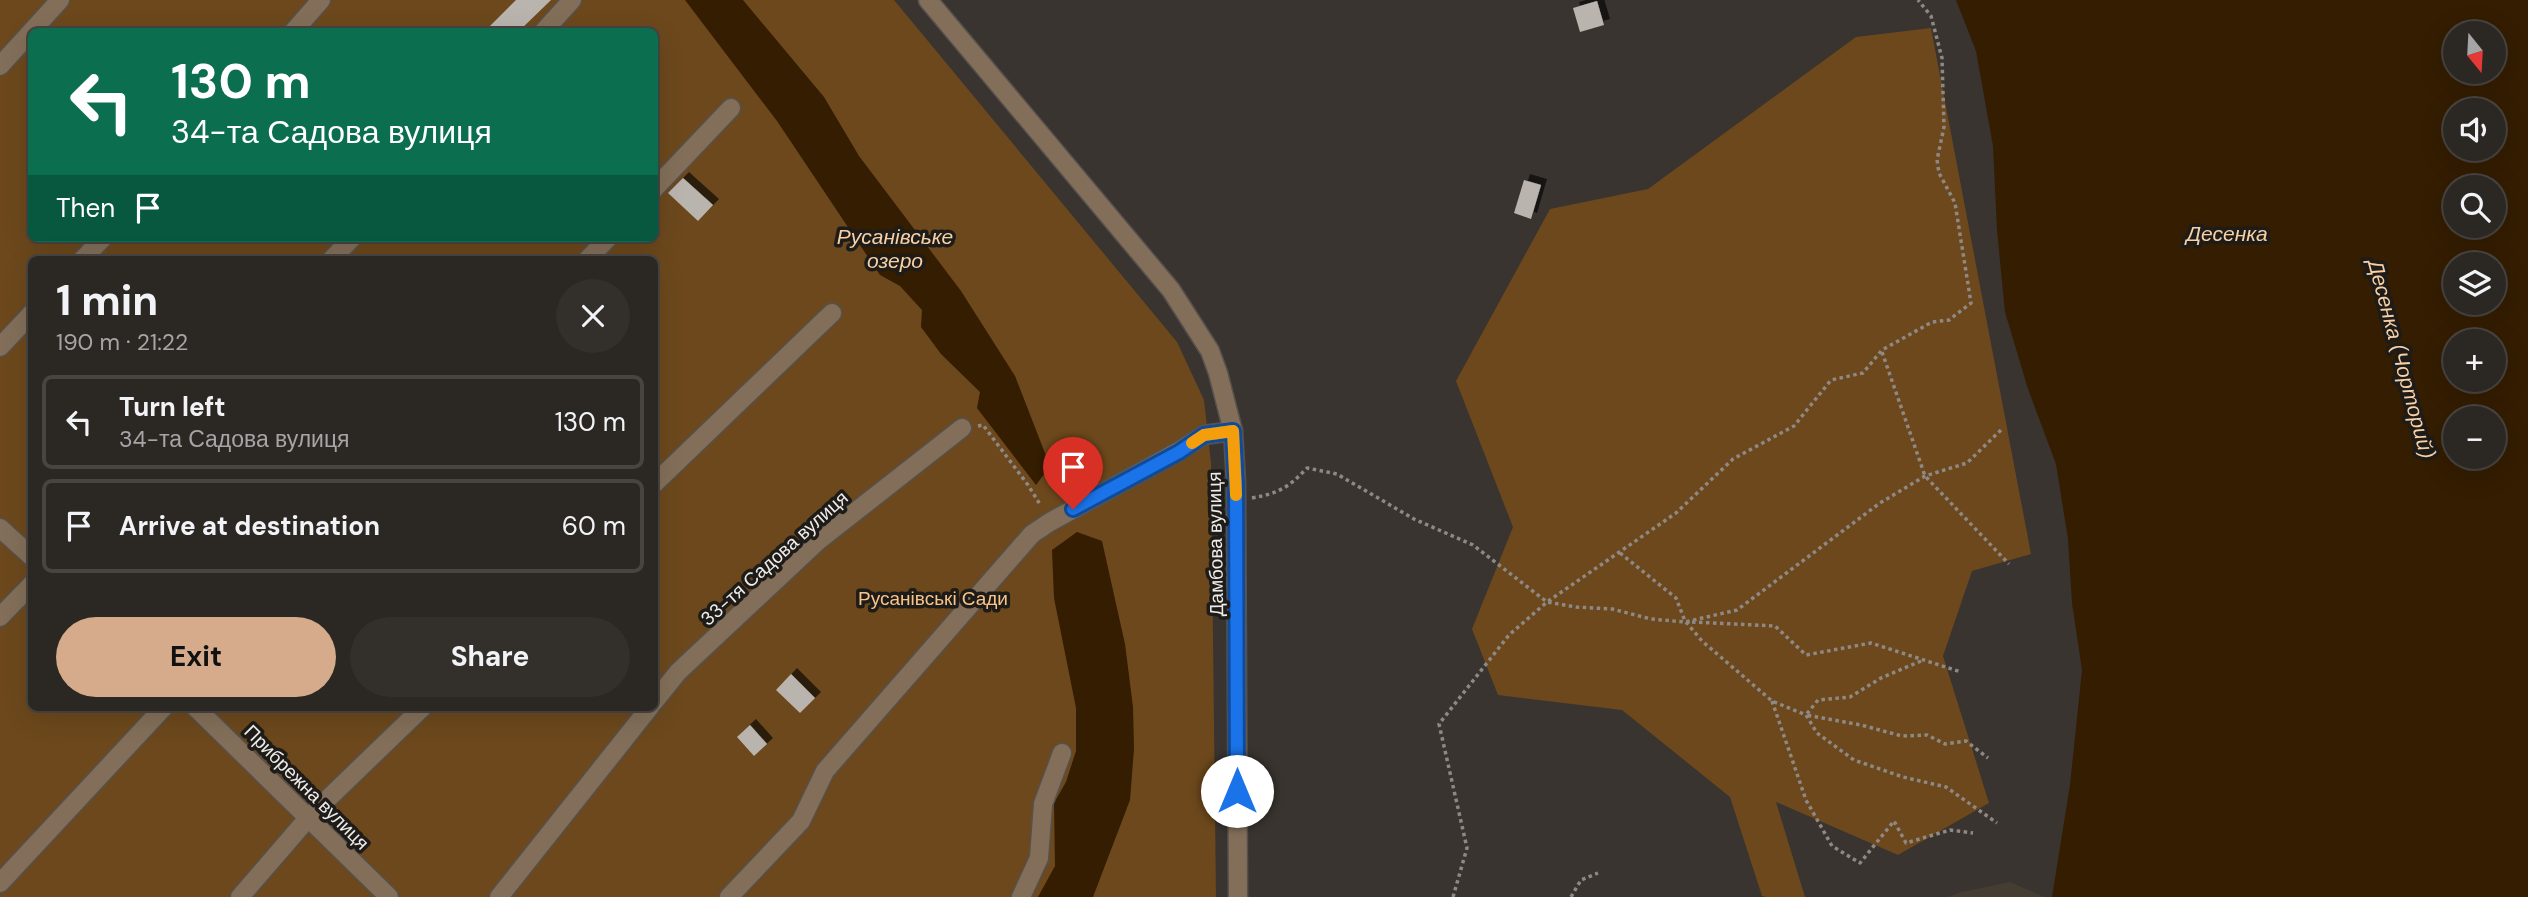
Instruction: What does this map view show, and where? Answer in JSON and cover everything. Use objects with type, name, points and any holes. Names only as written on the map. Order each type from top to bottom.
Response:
[{"type":"street","points":[[35,28],[60,0]]},
{"type":"street","points":[[296,28],[321,0]]},
{"type":"street","points":[[546,28],[572,0]]},
{"type":"street","name":"Дамбова вулиця","points":[[928,0],[1171,290],[1210,351],[1218,373],[1233,431],[1236,501],[1238,897]]},
{"type":"street","points":[[0,66],[28,35]]},
{"type":"street","points":[[658,185],[731,108]]},
{"type":"street","points":[[86,256],[99,242]]},
{"type":"street","points":[[335,256],[348,242]]},
{"type":"street","points":[[591,256],[604,242]]},
{"type":"street","points":[[658,480],[832,313]]},
{"type":"street","points":[[0,347],[28,317]]},
{"type":"street","name":"33-тя Садова вулиця","points":[[658,697],[678,672],[818,541],[962,428]]},
{"type":"street","points":[[729,897],[801,821],[825,771],[1032,534],[1179,452],[1204,435],[1233,431]]},
{"type":"street","points":[[0,528],[28,553]]},
{"type":"street","points":[[0,617],[28,588]]},
{"type":"street","points":[[0,883],[160,711]]},
{"type":"street","name":"Прибрежна вулиця","points":[[199,711],[389,897]]},
{"type":"street","points":[[240,897],[309,817],[419,711]]},
{"type":"street","points":[[499,897],[647,711]]},
{"type":"street","points":[[1021,897],[1040,858],[1042,804],[1062,754]]},
{"type":"path","points":[[1453,897],[1467,848],[1439,724],[1508,635],[1547,602],[1676,513],[1733,459],[1794,426],[1831,380],[1863,373],[1882,351],[1932,322],[1949,320],[1971,303],[1955,203],[1939,173],[1937,160],[1944,127],[1942,58],[1931,16],[1918,0]]},
{"type":"path","points":[[1882,351],[1925,476],[2009,564]]},
{"type":"path","points":[[962,428],[983,425],[1028,485],[1050,522]]},
{"type":"path","points":[[1685,622],[1737,610],[1880,503],[1925,476],[1967,463],[2003,428]]},
{"type":"path","points":[[1236,501],[1271,494],[1289,487],[1307,468],[1338,474],[1414,519],[1473,545],[1547,602],[1612,609],[1651,619],[1775,626],[1806,655],[1871,643],[1961,672]]},
{"type":"path","points":[[1620,554],[1676,597],[1685,622],[1702,641],[1772,701],[1806,715],[1902,736],[1927,735],[1945,744],[1966,741],[1988,758]]},
{"type":"path","points":[[1806,715],[1818,700],[1850,697],[1881,678],[1923,661]]},
{"type":"path","points":[[1772,701],[1806,800],[1832,845],[1860,863],[1894,821],[1906,843],[1950,830],[1973,833]]},
{"type":"path","points":[[1806,715],[1817,733],[1854,760],[1903,777],[1946,787],[1997,823]]},
{"type":"path","points":[[1571,897],[1581,880],[1598,873]]},
{"type":"shaded area","points":[[2010,882],[2045,897],[1949,897],[1961,892]]},
{"type":"green space","name":"Русанівські Сади","points":[[0,0],[894,0],[1177,342],[1204,400],[1211,463],[1216,897],[0,897]]},
{"type":"green space","points":[[1931,28],[2031,554],[1972,571],[1943,656],[1989,803],[1898,855],[1776,802],[1805,897],[1766,897],[1762,896],[1730,797],[1622,710],[1498,695],[1472,629],[1513,527],[1456,381],[1550,209],[1648,189],[1856,37]]},
{"type":"water","name":"Русанівське озеро","points":[[685,0],[743,0],[824,97],[859,156],[961,291],[1015,376],[1050,466],[1036,485],[977,408],[980,392],[941,354],[921,327],[922,310],[900,286],[880,275],[777,121]]},
{"type":"water","name":"Десенка","points":[[1956,0],[2528,0],[2528,897],[2052,897],[2070,785],[2082,670],[2072,603],[2068,539],[2056,464],[2028,389],[2005,312],[1993,146],[1976,51]]},
{"type":"water","points":[[1077,532],[1102,541],[1125,644],[1133,707],[1134,749],[1130,800],[1093,897],[1038,897],[1055,866],[1054,803],[1066,782],[1076,751],[1076,708],[1054,598],[1052,550]]},
{"type":"building","points":[[516,0],[551,0],[522,28],[488,28]]},
{"type":"building","points":[[1597,1],[1604,25],[1580,32],[1573,8]]},
{"type":"building","points":[[683,178],[713,205],[698,221],[668,193]]},
{"type":"building","points":[[1524,180],[1541,185],[1531,219],[1514,213]]},
{"type":"building","points":[[791,674],[815,698],[800,713],[776,690]]},
{"type":"building","points":[[750,725],[767,744],[754,756],[737,737]]},
{"type":"slow traffic","points":[[1192,443],[1204,435],[1233,431],[1236,495]]},
{"type":"route","points":[[1073,509],[1179,452],[1204,435],[1233,431],[1236,482],[1237,791]]},
{"type":"water label","name":"Десенка (Чорторий)","points":[[2401,359]]}]
